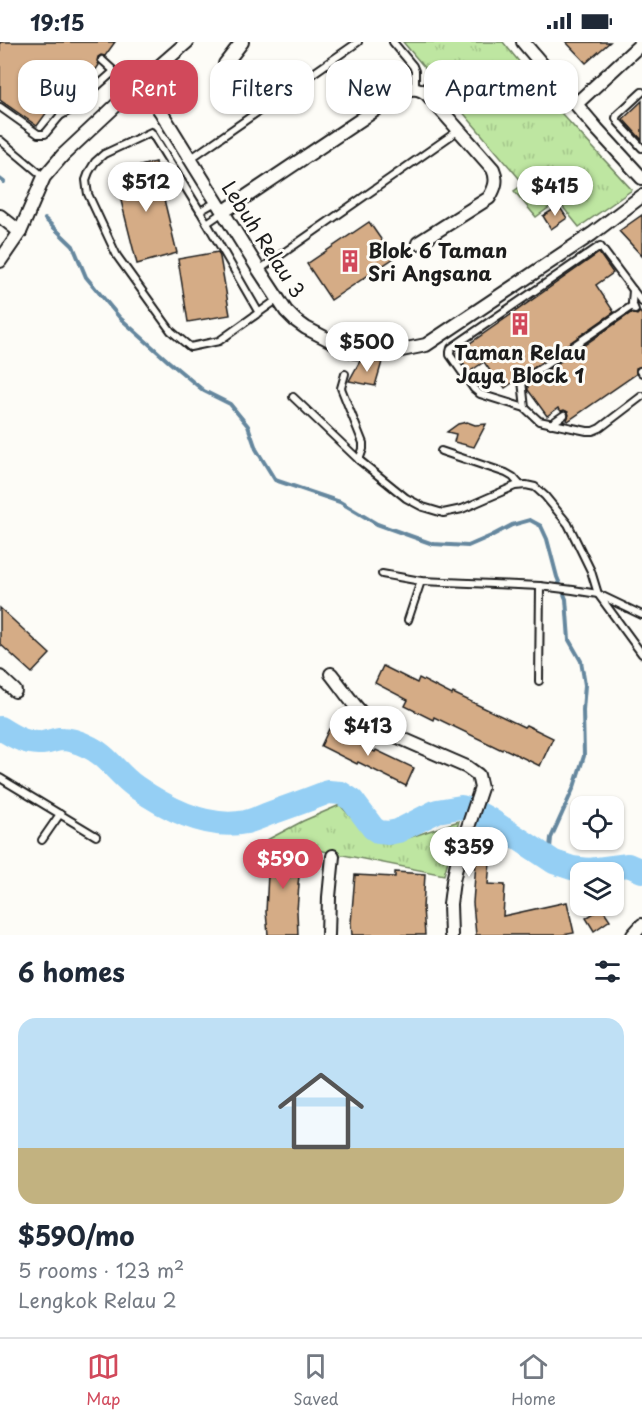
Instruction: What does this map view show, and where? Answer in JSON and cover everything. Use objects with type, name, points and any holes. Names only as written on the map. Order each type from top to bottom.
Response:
[{"type":"street","points":[[167,60],[188,42]]},
{"type":"street","points":[[228,60],[242,42]]},
{"type":"street","points":[[523,42],[538,60]]},
{"type":"street","points":[[578,102],[642,43]]},
{"type":"street","points":[[220,207],[407,89],[416,88],[427,94],[493,169],[496,182],[489,198],[418,243]]},
{"type":"street","points":[[578,106],[642,178]]},
{"type":"street","points":[[0,261],[20,232],[44,177],[63,155],[110,111]]},
{"type":"street","name":"Lebuh Relau 3","points":[[161,114],[286,310],[306,328],[355,352],[382,354],[426,345],[592,234],[642,196]]},
{"type":"street","points":[[0,216],[20,232]]},
{"type":"street","points":[[331,674],[373,724],[473,770],[478,775],[480,788],[453,881],[450,904],[452,935]]},
{"type":"street","points":[[0,677],[15,691]]},
{"type":"street","points":[[328,935],[333,856]]},
{"type":"street","points":[[633,935],[642,925]]},
{"type":"lane","points":[[190,159],[358,42]]},
{"type":"lane","points":[[393,42],[413,66],[416,88]]},
{"type":"lane","points":[[0,107],[41,135],[45,134],[60,116],[69,111],[112,73],[113,70],[102,60]]},
{"type":"lane","points":[[642,92],[616,118],[642,148]]},
{"type":"lane","points":[[259,270],[459,130]]},
{"type":"lane","points":[[259,312],[151,132],[104,154],[95,162],[86,180],[88,194],[117,256],[171,331],[190,347],[219,341],[279,298]]},
{"type":"lane","points":[[0,140],[44,177]]},
{"type":"lane","points":[[200,211],[220,207]]},
{"type":"lane","points":[[207,223],[220,207]]},
{"type":"lane","points":[[592,234],[642,302]]},
{"type":"lane","points":[[600,246],[451,348],[450,355],[480,394],[525,408],[539,421],[551,424],[593,431],[642,396]]},
{"type":"lane","points":[[525,408],[522,381],[633,308],[633,289]]},
{"type":"lane","points":[[345,374],[341,388],[363,443],[359,459]]},
{"type":"lane","points":[[293,397],[359,459],[406,498],[423,507],[443,513],[462,509],[515,486],[536,487],[567,524],[591,570],[598,594],[642,654]]},
{"type":"lane","points":[[551,424],[564,415]]},
{"type":"lane","points":[[441,451],[506,473],[520,485]]},
{"type":"lane","points":[[382,574],[421,581],[540,586],[573,590],[598,594],[642,615]]},
{"type":"lane","points":[[408,620],[421,581]]},
{"type":"lane","points":[[539,681],[540,586]]},
{"type":"lane","points":[[0,778],[96,836]]},
{"type":"lane","points":[[42,840],[60,814]]},
{"type":"green space","points":[[403,42],[503,42],[518,60],[424,60],[424,67]]},
{"type":"green space","points":[[464,114],[562,114],[632,190],[579,227],[558,201],[536,217],[514,191],[524,184]]},
{"type":"green space","points":[[340,805],[368,836],[379,843],[390,844],[459,821],[444,875],[267,840]]},
{"type":"building","points":[[0,42],[115,42],[105,56],[101,55],[97,60],[18,60],[18,113],[0,100]]},
{"type":"building","points":[[566,42],[610,42],[586,63]]},
{"type":"building","points":[[642,101],[642,140],[623,119]]},
{"type":"building","points":[[20,114],[46,114],[37,126]]},
{"type":"building","points":[[155,162],[177,253],[137,264],[114,173]]},
{"type":"building","points":[[559,206],[567,218],[551,229],[543,216]]},
{"type":"building","points":[[642,215],[642,256],[619,231]]},
{"type":"building","name":"Blok 6 Taman Sri Angsana","points":[[369,222],[394,258],[331,300],[307,264]]},
{"type":"building","points":[[218,252],[230,315],[188,322],[178,259]]},
{"type":"building","name":"Taman Relau Jaya Block 1","points":[[599,253],[613,273],[596,285],[614,312],[505,388],[484,362],[469,372],[456,353]]},
{"type":"building","points":[[640,312],[642,315],[642,366],[636,368],[636,374],[568,421],[568,412],[558,408],[547,416],[528,390],[528,384],[631,313],[637,315]]},
{"type":"building","points":[[360,361],[382,362],[375,386],[349,381]]},
{"type":"building","points":[[467,422],[475,425],[486,424],[474,447],[454,442],[456,434],[447,432],[458,424]]},
{"type":"building","points":[[0,608],[50,654],[32,673],[0,644]]},
{"type":"building","points":[[383,666],[417,683],[419,678],[452,695],[453,693],[524,727],[526,725],[553,738],[540,766],[405,706],[408,700],[375,683]]},
{"type":"building","points":[[329,729],[414,768],[406,786],[321,746]]},
{"type":"building","points":[[273,843],[303,848],[298,884],[298,935],[268,935],[266,912],[268,874]]},
{"type":"building","points":[[476,862],[490,863],[488,884],[505,885],[503,916],[567,902],[574,933],[476,935],[473,903]]},
{"type":"building","points":[[395,872],[425,874],[423,908],[425,935],[352,935],[355,875],[395,877]]},
{"type":"building","points":[[607,916],[610,920],[594,931],[586,918]]},
{"type":"waterway","points":[[0,179],[4,182]]},
{"type":"waterway","points":[[45,219],[73,246],[86,277],[120,318],[204,391],[230,404],[248,426],[256,449],[275,480],[340,502],[377,524],[433,544],[468,546],[512,525],[530,520],[541,526],[566,599],[569,640],[581,661],[585,685],[584,756],[574,787],[551,838],[550,848],[554,862]]},
{"type":"waterway","points":[[0,728],[28,742],[41,743],[63,739],[84,745],[101,754],[129,782],[148,795],[202,820],[232,824],[246,822],[328,792],[341,793],[352,800],[373,828],[379,832],[398,831],[437,811],[461,807],[489,819],[554,862],[572,868],[589,870],[628,865],[642,871]]},
{"type":"place","name":"Blok 6 Taman Sri Angsana","points":[[350,261]]},
{"type":"place","name":"Taman Relau Jaya Block 1","points":[[520,324]]}]
